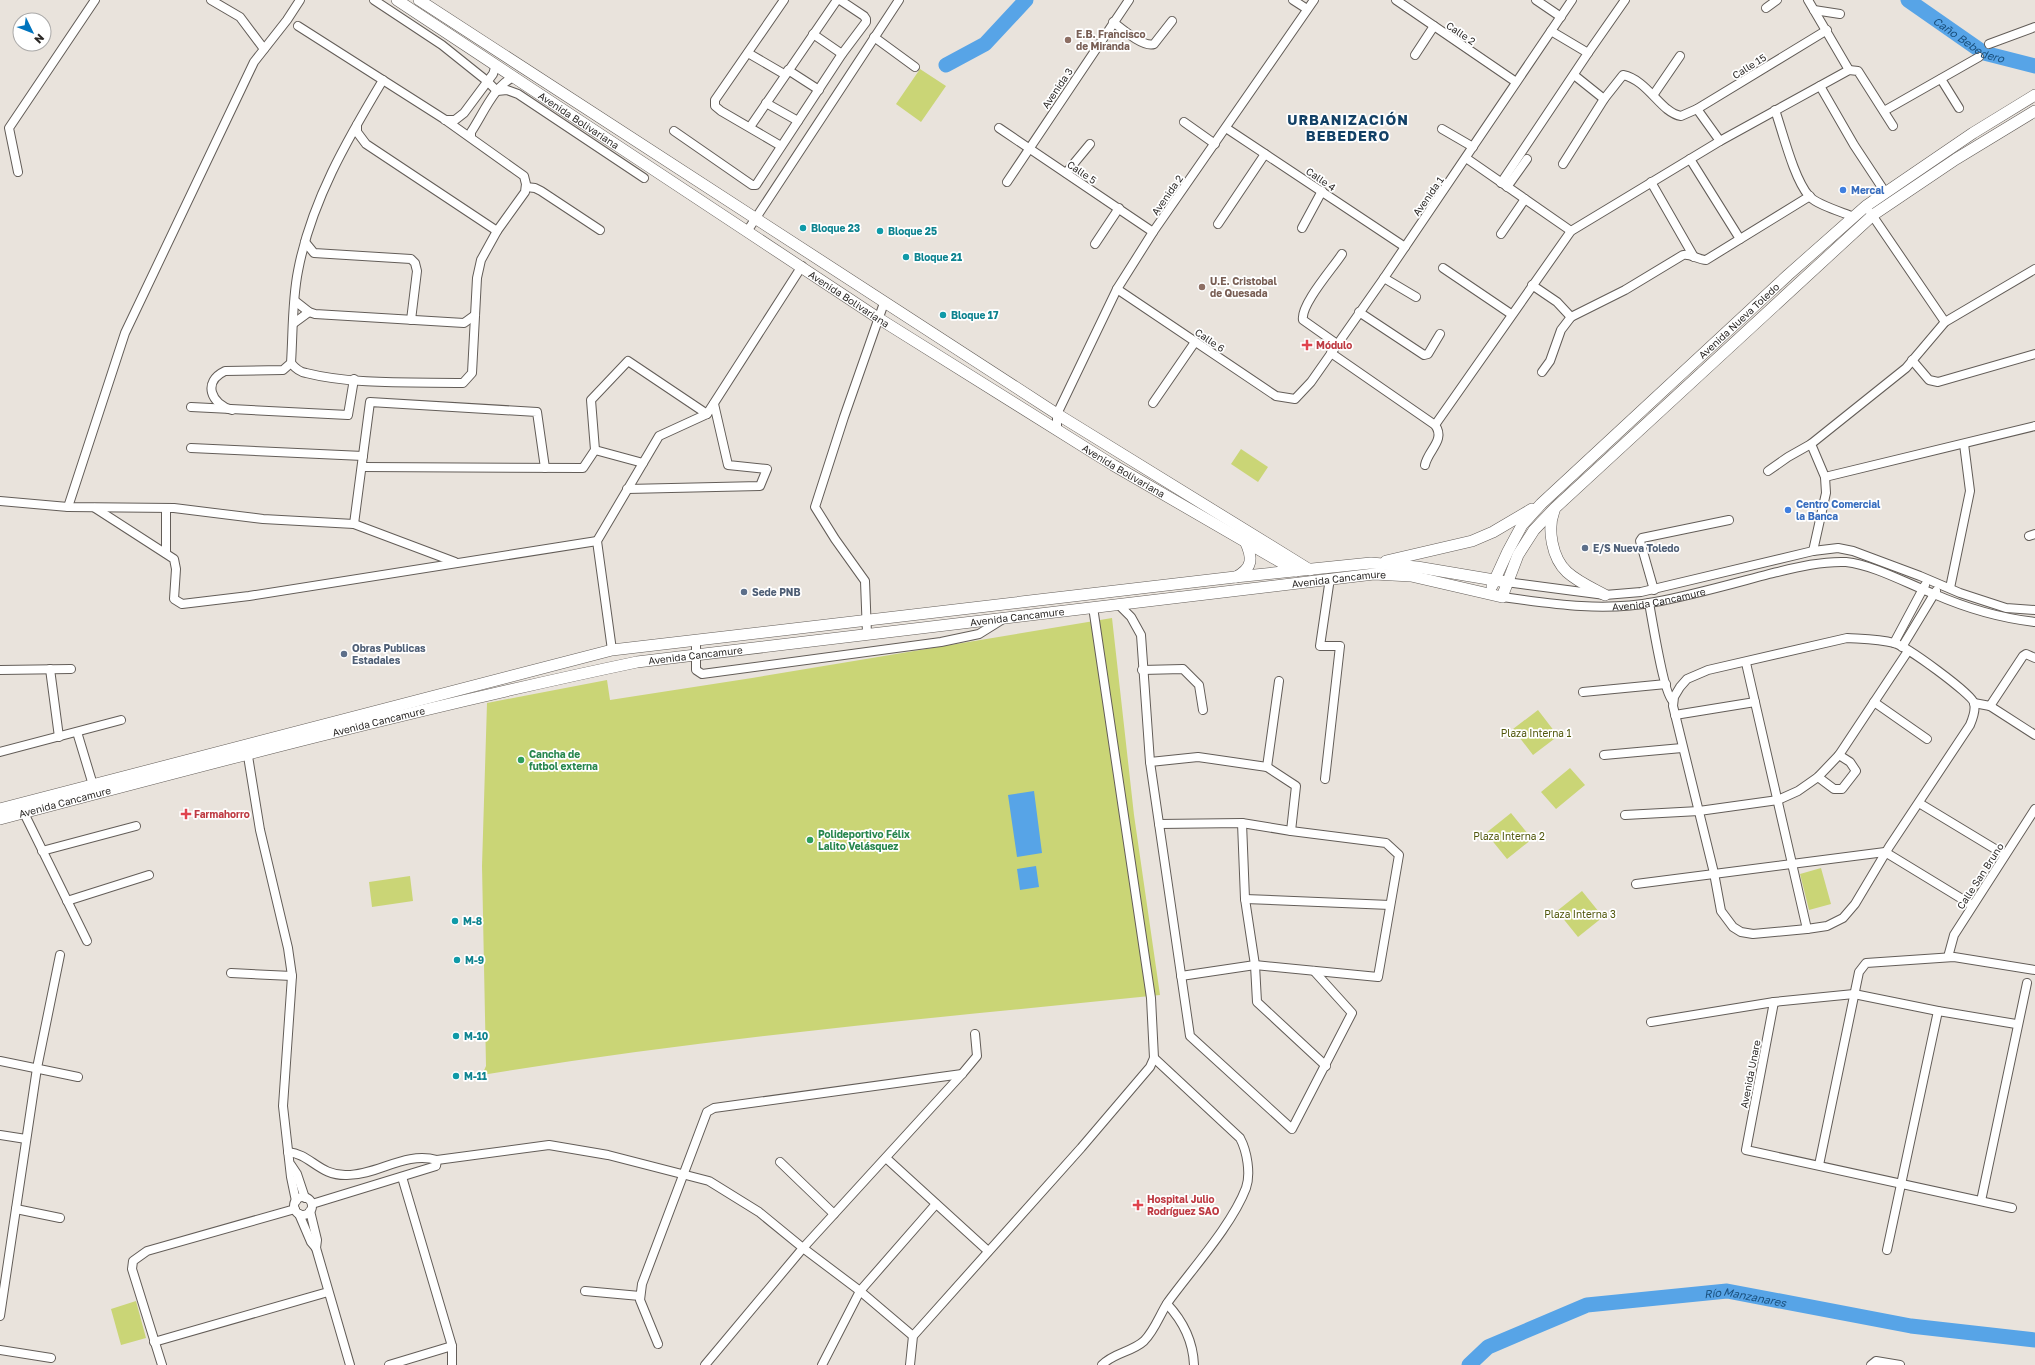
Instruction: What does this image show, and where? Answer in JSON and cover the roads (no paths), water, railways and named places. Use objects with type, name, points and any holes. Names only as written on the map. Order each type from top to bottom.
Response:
[{"type":"main road","name":"Avenida Bolivariana","points":[[397,0],[748,230],[878,318],[1114,465],[1312,580]]},
{"type":"main road","name":"Avenida Bolivariana","points":[[419,0],[1057,414],[1327,579]]},
{"type":"main road","name":"Avenida Nueva Toledo","points":[[1502,597],[1506,582],[1518,555],[1534,530],[1555,508],[1869,211],[1885,192],[1973,133],[2035,95]]},
{"type":"main road","name":"Avenida Nueva Toledo","points":[[1489,594],[1508,551],[1522,525],[1541,504],[1854,216],[1869,211],[2035,111]]},
{"type":"main road","points":[[1371,564],[1472,541],[1493,532],[1541,504]]},
{"type":"main road","points":[[1555,508],[1550,521],[1552,537],[1560,561],[1566,571],[1578,581],[1604,594]]},
{"type":"main road","points":[[1235,577],[1249,568],[1251,562],[1250,550],[1245,541]]},
{"type":"main road","name":"Avenida Cancamure","points":[[0,819],[612,650],[1235,577],[1371,564],[1417,567],[1506,582]]},
{"type":"main road","name":"Avenida Cancamure","points":[[0,809],[93,785],[554,679],[637,662],[1312,580],[1374,574],[1411,576],[1502,597]]},
{"type":"street","points":[[18,172],[9,128],[94,0]]},
{"type":"street","points":[[211,0],[240,17],[264,49]]},
{"type":"street","points":[[68,508],[125,333],[254,62],[287,20],[300,0]]},
{"type":"street","points":[[374,0],[442,45],[487,81],[497,91]]},
{"type":"street","points":[[781,146],[721,111],[715,106],[715,100],[784,0]]},
{"type":"street","points":[[750,127],[786,72],[837,0]]},
{"type":"street","points":[[674,131],[752,185],[758,182],[842,54],[866,22],[866,19],[840,0]]},
{"type":"street","points":[[748,230],[899,0]]},
{"type":"street","name":"Avenida 3","points":[[1007,182],[1128,0]]},
{"type":"street","points":[[1293,0],[1307,9]]},
{"type":"street","name":"Avenida 2","points":[[1057,414],[1117,289],[1153,232],[1314,0]]},
{"type":"street","name":"Calle 2","points":[[1396,0],[1516,82]]},
{"type":"street","points":[[1536,0],[1561,17]]},
{"type":"street","name":"Avenida 1","points":[[1295,399],[1311,382],[1384,278],[1572,0]]},
{"type":"street","points":[[1504,185],[1588,53],[1625,0]]},
{"type":"street","points":[[1766,8],[1777,0]]},
{"type":"street","points":[[1808,0],[1849,70]]},
{"type":"street","points":[[1814,10],[1840,14]]},
{"type":"street","points":[[1113,22],[1142,43],[1151,45],[1154,44],[1172,21]]},
{"type":"street","points":[[298,26],[383,80],[444,119],[524,176],[526,187],[520,200],[498,231],[481,260],[477,278],[472,373],[463,383],[354,379],[305,373],[296,369],[291,363],[298,272],[313,214],[358,122],[383,80]]},
{"type":"street","points":[[1415,55],[1434,26]]},
{"type":"street","points":[[1989,44],[2035,27]]},
{"type":"street","name":"Calle 15","points":[[1654,94],[1669,112],[1681,116],[1697,109],[1826,30]]},
{"type":"street","points":[[1551,31],[1588,53]]},
{"type":"street","points":[[813,34],[842,54]]},
{"type":"street","points":[[874,37],[915,67]]},
{"type":"street","points":[[748,53],[819,90]]},
{"type":"street","points":[[1563,164],[1604,99],[1623,75],[1630,76],[1654,94],[1680,56]]},
{"type":"street","points":[[1884,111],[1979,57]]},
{"type":"street","points":[[444,119],[450,121],[459,118],[495,68],[492,62]]},
{"type":"street","points":[[1435,425],[1511,314],[1571,231],[1720,141],[1849,70],[1858,71],[1893,126]]},
{"type":"street","points":[[1574,75],[1604,99]]},
{"type":"street","points":[[471,137],[471,132],[497,91],[505,81],[515,77]]},
{"type":"street","points":[[1941,79],[1959,108]]},
{"type":"street","points":[[1820,86],[1854,145],[1885,192]]},
{"type":"street","points":[[497,91],[507,90],[518,94],[644,178]]},
{"type":"street","points":[[766,103],[798,121]]},
{"type":"street","points":[[1697,109],[1720,141]]},
{"type":"street","points":[[1775,110],[1795,170],[1810,196],[1823,204],[1854,216]]},
{"type":"street","points":[[358,122],[357,132],[366,144],[498,231]]},
{"type":"street","points":[[1184,122],[1215,144]]},
{"type":"street","name":"Calle 5","points":[[999,128],[1153,232]]},
{"type":"street","name":"Calle 4","points":[[1226,128],[1405,247]]},
{"type":"street","points":[[1442,129],[1473,147]]},
{"type":"street","points":[[1066,173],[1090,144]]},
{"type":"street","points":[[1218,224],[1265,154]]},
{"type":"street","points":[[1466,158],[1571,231]]},
{"type":"street","points":[[1504,185],[1527,159]]},
{"type":"street","points":[[1690,159],[1740,239]]},
{"type":"street","points":[[1651,182],[1694,257]]},
{"type":"street","points":[[526,187],[535,188],[541,191],[600,230]]},
{"type":"street","points":[[1302,228],[1322,192]]},
{"type":"street","points":[[1542,372],[1550,361],[1561,330],[1571,317],[1624,290],[1683,255],[1686,254],[1706,260],[1810,196]]},
{"type":"street","points":[[1501,234],[1524,199]]},
{"type":"street","points":[[1095,244],[1119,208]]},
{"type":"street","points":[[1869,211],[1945,322]]},
{"type":"street","points":[[305,242],[314,253],[411,259],[415,264],[416,271],[411,320]]},
{"type":"street","points":[[1337,344],[1303,320],[1302,316],[1308,302],[1342,254]]},
{"type":"street","points":[[612,650],[597,541],[659,436],[707,414],[802,266]]},
{"type":"street","points":[[1443,268],[1511,314]]},
{"type":"street","points":[[1768,471],[1788,456],[1812,444],[1912,360],[1945,322],[2035,269]]},
{"type":"street","points":[[1384,278],[1416,297]]},
{"type":"street","points":[[1532,285],[1557,302],[1571,317]]},
{"type":"street","name":"Calle 6","points":[[1117,289],[1276,396],[1295,399]]},
{"type":"street","points":[[295,300],[309,312],[464,323],[475,315]]},
{"type":"street","points":[[867,634],[865,581],[835,539],[816,507],[884,303]]},
{"type":"street","points":[[294,323],[309,312]]},
{"type":"street","points":[[1359,312],[1424,355],[1428,354],[1440,334]]},
{"type":"street","points":[[464,323],[474,333]]},
{"type":"street","points":[[1153,403],[1194,342]]},
{"type":"street","points":[[1331,353],[1435,425],[1438,431],[1438,440],[1427,457],[1425,465]]},
{"type":"street","points":[[1912,360],[1929,380],[1938,382],[2035,354]]},
{"type":"street","points":[[362,467],[583,468],[594,450],[591,400],[628,361],[707,414]]},
{"type":"street","points":[[232,410],[218,403],[213,395],[214,380],[221,373],[225,371],[283,370],[291,363]]},
{"type":"street","points":[[191,407],[348,415],[354,379]]},
{"type":"street","points":[[354,524],[370,402],[537,412],[545,468]]},
{"type":"street","points":[[627,489],[760,486],[768,469],[728,465],[714,404]]},
{"type":"street","points":[[1042,420],[1057,414],[1057,430]]},
{"type":"street","points":[[1825,477],[2035,426]]},
{"type":"street","points":[[1812,444],[1825,477],[1826,493],[1813,551]]},
{"type":"street","points":[[1964,444],[1970,491],[1950,588],[1960,593],[2006,608],[2035,610]]},
{"type":"street","points":[[191,448],[363,456]]},
{"type":"street","points":[[594,450],[643,463]]},
{"type":"street","points":[[0,501],[68,508],[166,508],[263,519],[354,524],[457,563]]},
{"type":"street","points":[[95,508],[166,553],[176,562],[174,599],[182,604],[249,596],[597,541]]},
{"type":"street","points":[[166,508],[166,553]]},
{"type":"street","points":[[1654,590],[1640,541],[1642,538],[1728,520]]},
{"type":"street","name":"Avenida Cancamure","points":[[1506,582],[1604,594],[1654,590],[1813,551],[1838,548],[1853,551],[1950,588]]},
{"type":"street","name":"Avenida Cancamure","points":[[1502,597],[1540,603],[1608,608],[1649,603],[1812,564],[1847,562],[1878,571],[1935,595],[2007,619],[2035,622]]},
{"type":"street","points":[[1325,779],[1340,646],[1320,646],[1327,579]]},
{"type":"street","points":[[1894,643],[1928,579]]},
{"type":"street","points":[[1625,815],[1699,811],[1778,800],[1798,791],[1818,777],[1839,755],[1874,702],[1905,649],[1922,613],[1935,595],[1939,584]]},
{"type":"street","points":[[1036,600],[1036,614]]},
{"type":"street","points":[[1649,603],[1669,697],[1674,701]]},
{"type":"street","points":[[1118,604],[1131,617],[1141,635],[1142,670],[1150,762],[1190,1036],[1292,1129],[1326,1066],[1352,1013],[1314,971]]},
{"type":"street","points":[[910,1365],[913,1336],[1081,1148],[1145,1073],[1154,1058],[1151,998],[1094,607]]},
{"type":"street","points":[[1912,608],[1922,613]]},
{"type":"street","points":[[696,641],[696,670],[702,674],[941,642],[979,634],[1006,617]]},
{"type":"street","points":[[1847,638],[1894,643],[1905,649],[1971,697],[1974,704],[1974,714],[1970,724],[1885,852],[1855,904],[1843,918],[1827,926],[1807,929],[1753,934],[1741,932],[1733,927],[1721,911],[1714,873],[1675,715],[1674,701],[1680,687],[1687,679],[1708,670],[1746,663],[1847,638]]},
{"type":"street","points":[[1990,706],[2023,656],[2026,654],[2035,658]]},
{"type":"street","points":[[1746,663],[1807,929]]},
{"type":"street","points":[[551,666],[554,679]]},
{"type":"street","points":[[50,669],[59,737]]},
{"type":"street","points":[[0,670],[71,669]]},
{"type":"street","points":[[1142,670],[1183,669],[1199,685],[1203,710]]},
{"type":"street","points":[[1268,767],[1279,681]]},
{"type":"street","points":[[1583,692],[1666,684]]},
{"type":"street","points":[[1675,715],[1755,702]]},
{"type":"street","points":[[1874,702],[1927,739]]},
{"type":"street","points":[[1974,704],[1990,706],[2035,735]]},
{"type":"street","points":[[0,752],[121,720]]},
{"type":"street","points":[[77,732],[93,785]]},
{"type":"street","points":[[1604,755],[1682,748]]},
{"type":"street","points":[[247,750],[260,830],[288,948],[292,976],[283,1106],[288,1152],[296,1208],[311,1242],[316,1248]]},
{"type":"street","points":[[1818,777],[1834,789],[1842,789],[1856,771],[1850,762],[1839,755]]},
{"type":"street","points":[[1150,762],[1198,757],[1268,767],[1296,786],[1290,831]]},
{"type":"street","points":[[1918,803],[2005,855]]},
{"type":"street","name":"Calle San Bruno","points":[[1948,957],[1954,935],[2035,809]]},
{"type":"street","points":[[24,813],[87,941]]},
{"type":"street","points":[[1159,824],[1242,823],[1290,831],[1386,843],[1399,855],[1378,977],[1255,965],[1181,976]]},
{"type":"street","points":[[1242,823],[1245,899],[1255,965],[1257,1002],[1326,1066]]},
{"type":"street","points":[[42,851],[136,826]]},
{"type":"street","points":[[1636,884],[1885,852],[1972,905]]},
{"type":"street","points":[[67,901],[149,875]]},
{"type":"street","points":[[1245,899],[1390,905]]},
{"type":"street","points":[[0,1316],[37,1068],[60,955]]},
{"type":"street","points":[[2012,1208],[1819,1165],[1859,972],[1866,963],[1948,957],[2035,970]]},
{"type":"street","points":[[231,973],[292,976]]},
{"type":"street","points":[[1981,1201],[2016,1024],[2026,982]]},
{"type":"street","points":[[1651,1022],[1774,1002],[1854,994],[1938,1011],[2016,1024]]},
{"type":"street","name":"Avenida Unare","points":[[1774,1002],[1746,1150],[1819,1165]]},
{"type":"street","points":[[1887,1250],[1938,1011]]},
{"type":"street","points":[[704,1365],[803,1248],[977,1056],[975,1034]]},
{"type":"street","points":[[1102,1365],[1144,1340],[1167,1304],[1230,1218],[1246,1188],[1248,1175],[1244,1147],[1240,1138],[1154,1058]]},
{"type":"street","points":[[0,1061],[78,1077]]},
{"type":"street","points":[[658,1344],[640,1300],[642,1284],[682,1174],[707,1112],[714,1108],[962,1074]]},
{"type":"street","points":[[0,1135],[26,1139]]},
{"type":"street","points":[[288,1152],[297,1153],[324,1172],[338,1175],[351,1175],[414,1157],[437,1160],[549,1145],[608,1155],[709,1181],[759,1212],[803,1248],[860,1291],[913,1336]]},
{"type":"street","points":[[886,1158],[988,1251]]},
{"type":"street","points":[[296,1208],[305,1215],[311,1208],[436,1166],[437,1160]]},
{"type":"street","points":[[780,1162],[834,1214]]},
{"type":"street","points":[[290,1164],[297,1174],[305,1198],[311,1208],[317,1240],[316,1248],[350,1365]]},
{"type":"street","points":[[402,1177],[452,1346],[452,1365]]},
{"type":"street","points":[[162,1365],[132,1269],[133,1261],[147,1251],[296,1208],[305,1198]]},
{"type":"street","points":[[822,1365],[860,1291],[936,1204]]},
{"type":"street","points":[[16,1209],[60,1218]]},
{"type":"street","points":[[585,1291],[640,1296]]},
{"type":"street","points":[[154,1342],[328,1292]]},
{"type":"street","points":[[1167,1304],[1177,1314],[1189,1336],[1194,1365]]},
{"type":"street","points":[[389,1365],[452,1346]]},
{"type":"street","points":[[0,1350],[51,1358]]},
{"type":"street","points":[[1872,1365],[1876,1361],[1900,1365]]},
{"type":"water","points":[[1034,791],[1042,853],[1017,857],[1008,795]]},
{"type":"water","points":[[1036,866],[1039,887],[1020,890],[1017,869]]},
{"type":"waterway","name":"Caño Bebedero","points":[[946,65],[985,44],[1026,0]]},
{"type":"waterway","name":"Caño Bebedero","points":[[1908,0],[1984,53],[2035,66]]},
{"type":"waterway","name":"Río Manzanares","points":[[1469,1365],[1488,1347],[1587,1305],[1727,1291],[1911,1326],[2035,1340]]},
{"type":"place","name":"E.B. Francisco de Miranda","points":[[1068,40]]},
{"type":"place","name":"Mercal","points":[[1843,190]]},
{"type":"place","name":"Bloque 23","points":[[803,228]]},
{"type":"place","name":"Bloque 25","points":[[880,231]]},
{"type":"place","name":"Bloque 21","points":[[906,257]]},
{"type":"place","name":"U.E. Cristobal de Quesada","points":[[1202,287]]},
{"type":"place","name":"Bloque 17","points":[[943,315]]},
{"type":"place","name":"Módulo","points":[[1307,345]]},
{"type":"place","name":"Centro Comercial la Banca","points":[[1788,510]]},
{"type":"place","name":"E/S Nueva Toledo","points":[[1585,548]]},
{"type":"place","name":"Sede PNB","points":[[744,592]]},
{"type":"place","name":"Obras Publicas Estadales","points":[[344,654]]},
{"type":"place","name":"Cancha de futbol externa","points":[[521,760]]},
{"type":"place","name":"Farmahorro","points":[[186,814]]},
{"type":"place","name":"Polideportivo Félix Lalito Velásquez","points":[[810,840]]},
{"type":"place","name":"M-8","points":[[455,921]]},
{"type":"place","name":"M-9","points":[[457,960]]},
{"type":"place","name":"M-10","points":[[456,1036]]},
{"type":"place","name":"M-11","points":[[456,1076]]},
{"type":"place","name":"Hospital Julio Rodríguez SAO","points":[[1138,1205]]},
{"type":"district","name":"URBANIZACIÓN BEBEDERO","points":[[1348,128]]},
{"type":"park label","name":"Plaza Interna 1","points":[[1536,733]]},
{"type":"park label","name":"Plaza Interna 2","points":[[1509,836]]},
{"type":"park label","name":"Plaza Interna 3","points":[[1580,914]]}]
